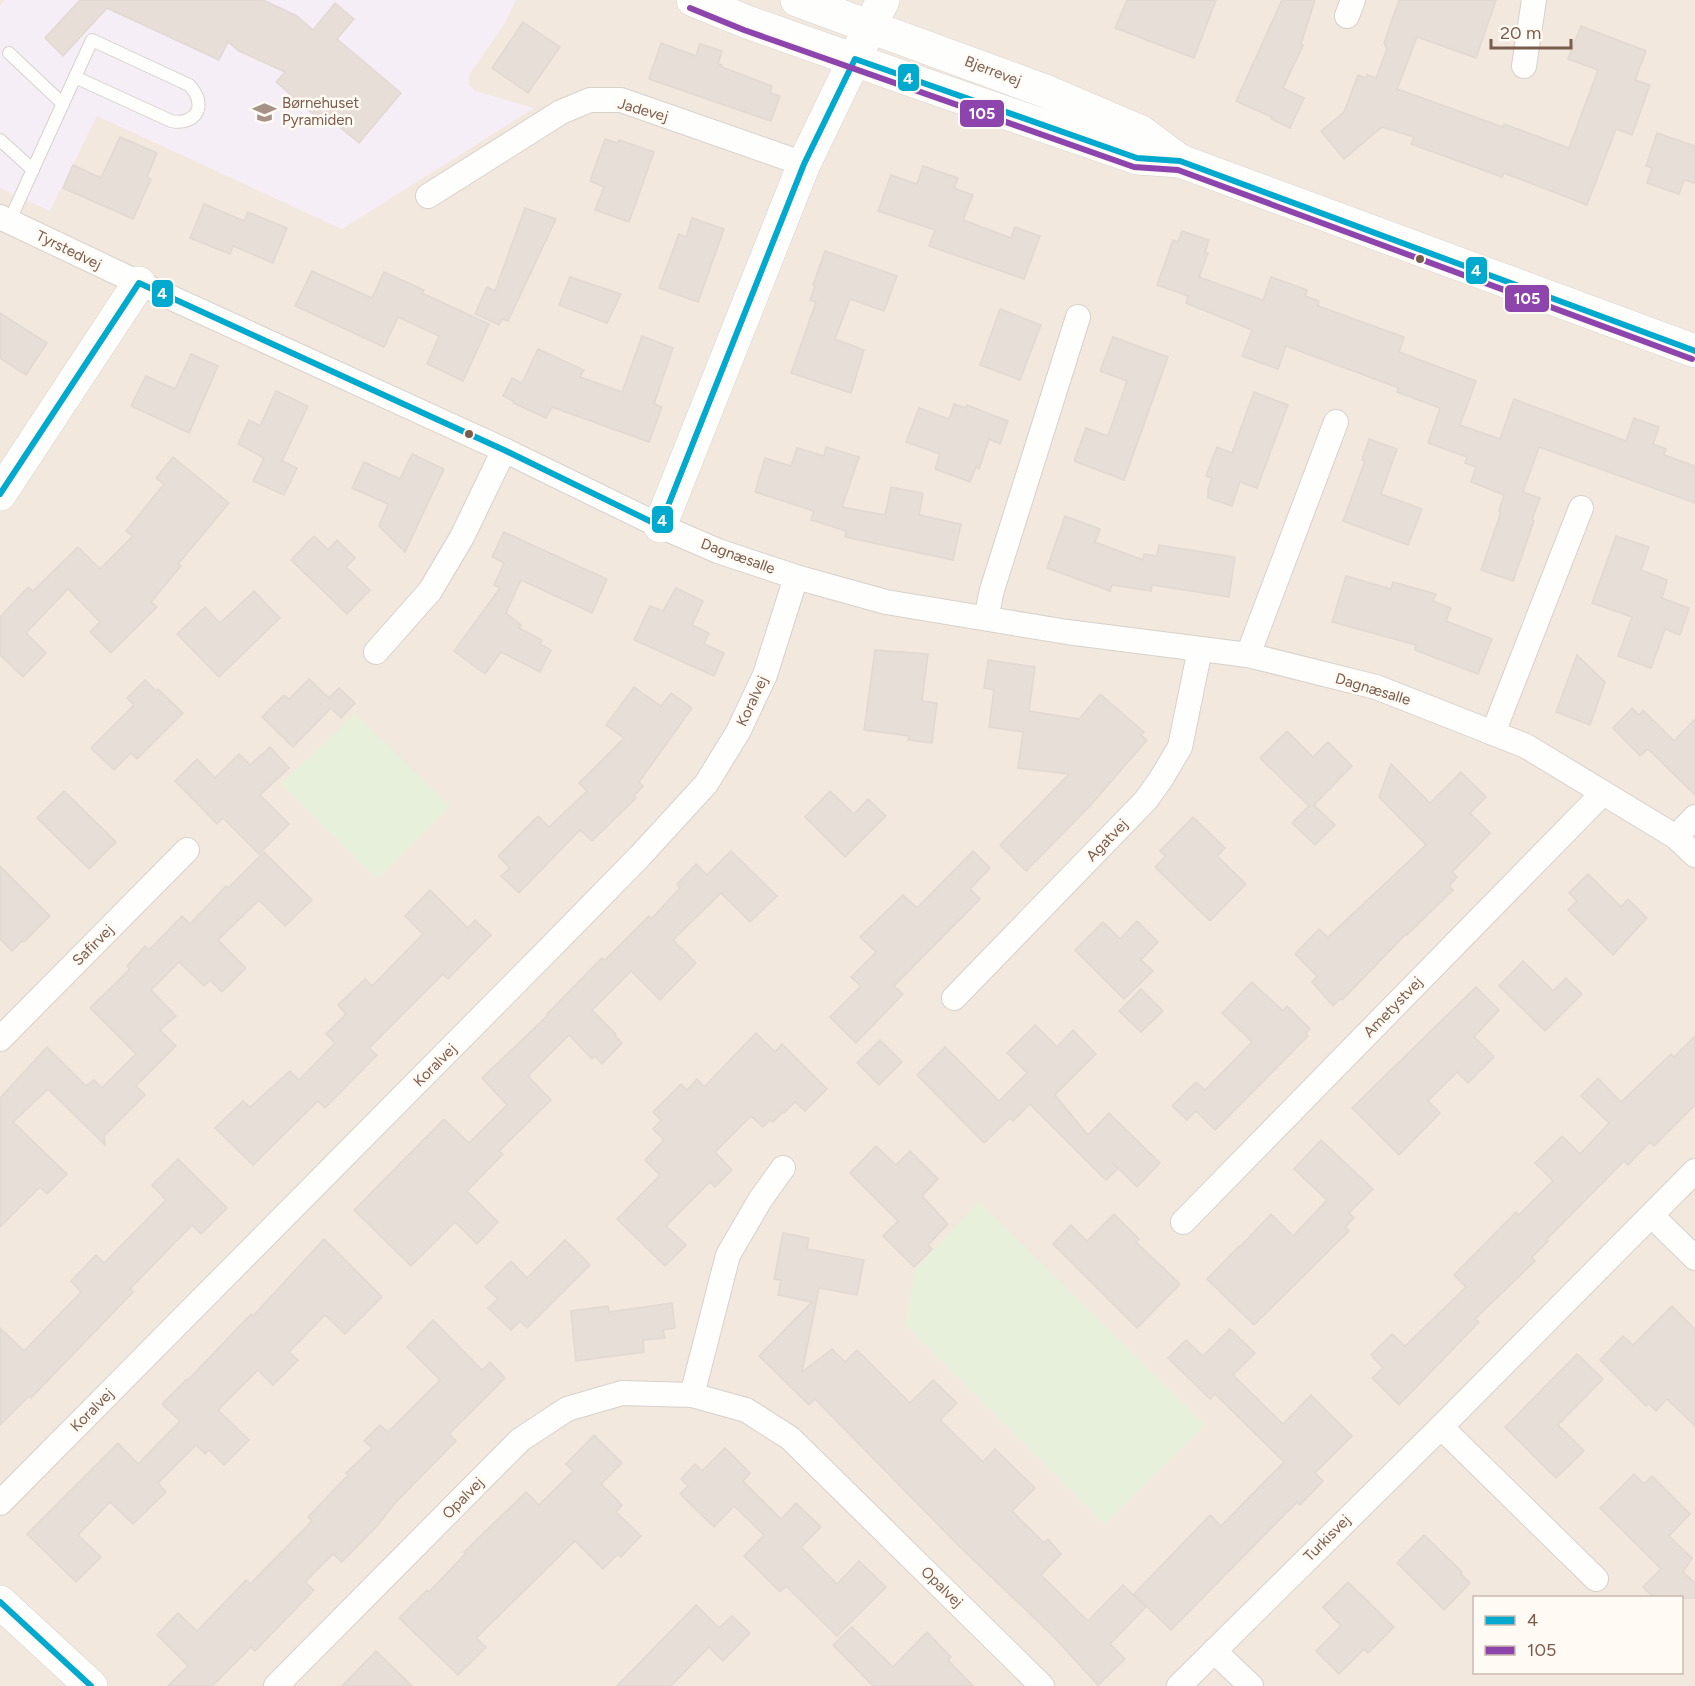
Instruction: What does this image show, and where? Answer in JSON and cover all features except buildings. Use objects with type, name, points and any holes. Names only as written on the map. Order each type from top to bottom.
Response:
[{"type":"street","name":"Bjerrevej","points":[[693,0],[747,22],[1137,158],[1180,161],[1695,351]]},
{"type":"street","name":"Bjerrevej","points":[[797,0],[877,13],[1045,91],[1141,132],[1180,161]]},
{"type":"street","points":[[1524,66],[1534,0]]},
{"type":"street","points":[[660,526],[804,164],[877,13]]},
{"type":"street","name":"Jadevej","points":[[428,196],[561,112],[590,100],[621,100],[804,164]]},
{"type":"street","name":"Tyrstedvej","points":[[5,219],[139,284]]},
{"type":"street","points":[[0,494],[139,284]]},
{"type":"street","name":"Dagnæsalle","points":[[139,284],[504,450],[660,526],[718,551],[796,577],[886,602],[1067,632],[1248,656],[1376,687],[1526,746],[1676,837],[1695,855]]},
{"type":"street","points":[[986,618],[992,590],[1078,317]]},
{"type":"street","points":[[1248,656],[1336,422]]},
{"type":"street","points":[[376,652],[430,591],[462,537],[504,450]]},
{"type":"street","points":[[1493,733],[1581,508]]},
{"type":"street","name":"Koralvej","points":[[0,1503],[551,947],[706,784],[738,732],[765,675],[796,577]]},
{"type":"street","name":"Agatvej","points":[[954,998],[1146,800],[1161,779],[1180,747],[1200,649]]},
{"type":"street","name":"Ametystvej","points":[[1183,1222],[1603,793]]},
{"type":"street","points":[[1676,837],[1695,817]]},
{"type":"street","name":"Safirvej","points":[[0,1039],[187,850]]},
{"type":"street","points":[[692,1395],[728,1254],[760,1200],[783,1168]]},
{"type":"street","name":"Turkisvej","points":[[1179,1686],[1695,1171]]},
{"type":"street","points":[[1652,1216],[1695,1258]]},
{"type":"street","name":"Opalvej","points":[[276,1686],[520,1440],[567,1409],[622,1393],[692,1395],[746,1410],[790,1438],[1042,1686]]},
{"type":"street","points":[[1441,1427],[1596,1579]]},
{"type":"street","points":[[0,1602],[91,1686]]},
{"type":"street","points":[[1214,1651],[1251,1686]]},
{"type":"lane","points":[[5,219],[33,170],[75,77],[92,40],[189,85],[197,93],[199,102],[197,112],[190,120],[180,123],[171,121],[75,77]]},
{"type":"lane","points":[[9,53],[63,104]]},
{"type":"lane","points":[[0,140],[33,170]]},
{"type":"shaded area","points":[[0,0],[1695,0],[1695,1686],[0,1686]]},
{"type":"shaded area","name":"Børnehuset Pyramiden","points":[[5,0],[516,0],[505,23],[469,75],[469,85],[475,91],[534,108],[342,229],[97,116],[50,211],[0,188],[0,6]]},
{"type":"green space","points":[[355,714],[450,806],[377,879],[281,784]]},
{"type":"green space","points":[[979,1202],[1205,1425],[1105,1524],[905,1324],[915,1270]]},
{"type":"transit line","name":"105","points":[[690,8],[744,30],[1134,167],[1178,170],[1692,359]]},
{"type":"transit line","name":"4","points":[[0,494],[139,283],[504,450],[660,526],[804,164],[855,59],[1137,158],[1180,161],[1695,351]]},
{"type":"transit line","name":"4","points":[[0,1602],[91,1686]]},
{"type":"place","name":"Børnehuset Pyramiden","points":[[264,112]]}]
